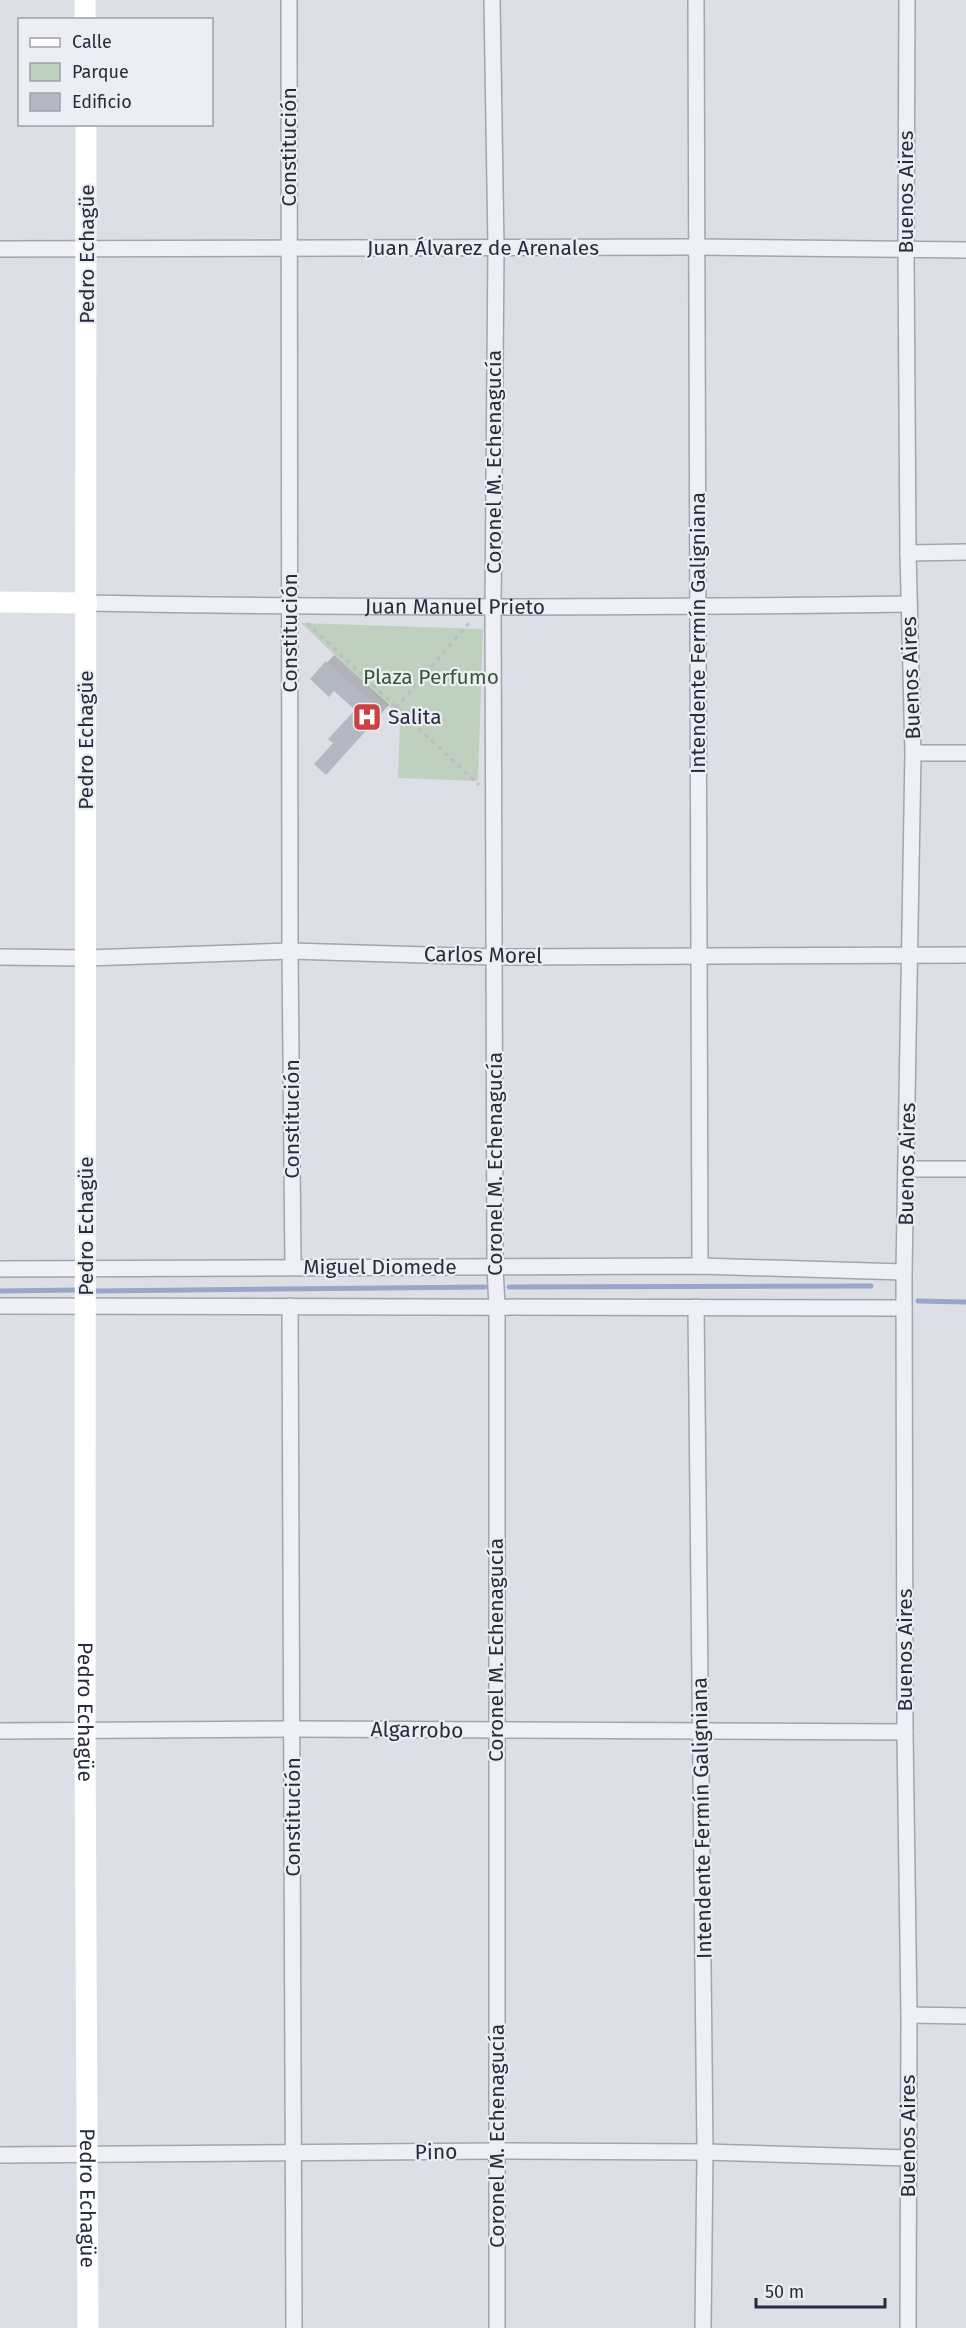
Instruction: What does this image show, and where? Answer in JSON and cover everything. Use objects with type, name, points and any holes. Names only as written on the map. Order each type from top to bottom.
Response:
[{"type":"street","points":[[85,0],[85,18]]},
{"type":"street","name":"Constitución","points":[[289,0],[290,951],[293,1266]]},
{"type":"street","name":"Coronel M. Echenagucía","points":[[492,0],[496,248],[488,606],[493,799],[497,1307],[497,2328]]},
{"type":"street","name":"Intendente Fermín Galigniana","points":[[696,0],[700,1266]]},
{"type":"street","name":"Buenos Aires","points":[[907,0],[908,553],[913,753],[908,1169],[904,1272],[905,1732],[909,2015],[908,2328]]},
{"type":"street","name":"Pedro Echagüe","points":[[86,126],[85,1732],[88,2328]]},
{"type":"street","name":"Juan Álvarez de Arenales","points":[[0,249],[696,247],[966,250]]},
{"type":"street","points":[[908,553],[966,552]]},
{"type":"street","name":"Juan Manuel Prieto","points":[[0,602],[291,607],[699,607],[909,604]]},
{"type":"street","points":[[913,753],[966,753]]},
{"type":"street","name":"Carlos Morel","points":[[0,957],[86,958],[290,951],[495,957],[966,955]]},
{"type":"street","points":[[908,1169],[966,1169]]},
{"type":"street","name":"Miguel Diomede","points":[[0,1269],[700,1266],[904,1272]]},
{"type":"street","name":"Miguel Diomede","points":[[0,1306],[904,1308]]},
{"type":"street","name":"Constitución","points":[[290,1306],[294,2328]]},
{"type":"street","name":"Intendente Fermín Galigniana","points":[[696,1307],[705,2152],[703,2328]]},
{"type":"street","name":"Algarrobo","points":[[0,1731],[293,1729],[905,1732]]},
{"type":"street","points":[[909,2015],[966,2016]]},
{"type":"street","name":"Pino","points":[[0,2155],[496,2151],[705,2152],[908,2158]]},
{"type":"path","points":[[396,708],[488,606]]},
{"type":"path","points":[[291,607],[493,799]]},
{"type":"green space","name":"Plaza Perfumo","points":[[301,623],[483,629],[478,781],[398,778],[400,717]]},
{"type":"building","name":"Salita","points":[[326,661],[383,712],[326,775],[314,764],[333,743],[328,739],[355,710],[334,691],[329,697],[310,679]]},
{"type":"waterway","points":[[509,1287],[871,1286]]},
{"type":"waterway","points":[[95,1291],[485,1287]]},
{"type":"waterway","points":[[0,1291],[75,1290]]},
{"type":"waterway","points":[[918,1301],[966,1302]]},
{"type":"place","name":"Salita","points":[[367,717]]}]
